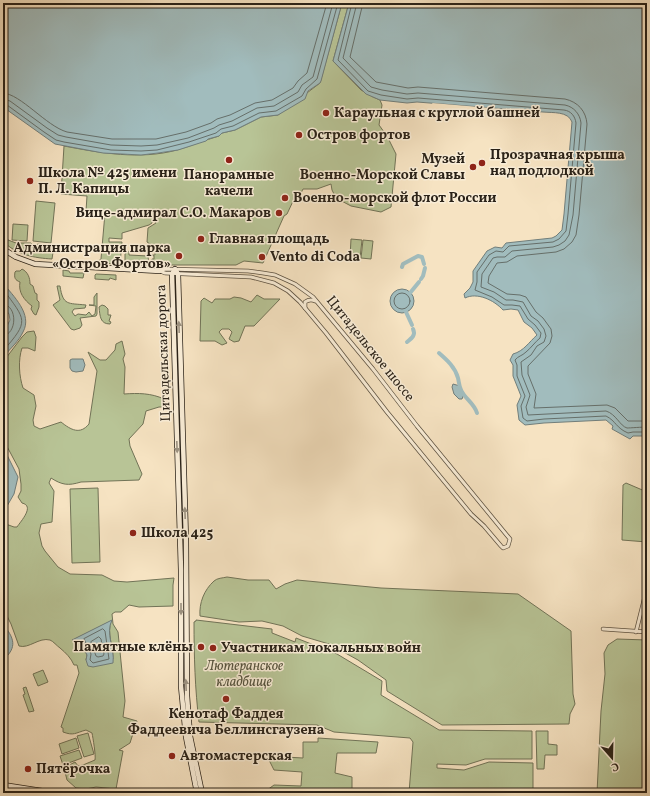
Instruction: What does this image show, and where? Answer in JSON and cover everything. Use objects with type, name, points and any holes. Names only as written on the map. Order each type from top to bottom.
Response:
[{"type":"street","name":"Цитадельское шоссе","points":[[3,249],[16,257],[35,264],[160,271],[165,273],[175,272],[249,271],[263,272],[294,284],[313,297],[320,304],[510,539],[508,546],[503,548],[484,526],[471,514],[305,309],[288,291],[264,279],[175,272]]},
{"type":"street","name":"Цитадельская дорога","points":[[175,272],[181,570],[180,680],[185,731],[197,793]]},
{"type":"street","name":"Цитадельская дорога","points":[[175,272],[186,541],[187,696],[190,736],[202,793]]},
{"type":"street","points":[[305,309],[305,302],[309,300],[313,300],[320,304]]},
{"type":"street","points":[[636,632],[647,588]]},
{"type":"street","points":[[603,629],[647,632]]},
{"type":"street","points":[[3,785],[55,793]]},
{"type":"green space","name":"Остров фортов","points":[[342,3],[349,3],[333,61],[361,90],[380,100],[382,105],[379,125],[387,136],[396,154],[391,207],[381,212],[351,206],[336,198],[331,184],[317,189],[303,189],[300,195],[295,197],[287,214],[284,216],[263,263],[244,261],[236,265],[151,265],[152,259],[154,259],[154,256],[152,255],[155,255],[155,247],[147,242],[148,228],[156,223],[153,220],[149,225],[122,233],[122,239],[109,238],[109,242],[122,242],[120,264],[96,263],[101,259],[105,213],[86,211],[87,196],[61,194],[64,146],[120,154],[149,155],[163,153],[219,136],[222,133],[235,130],[261,117],[278,115],[320,83]]},
{"type":"green space","points":[[36,201],[55,203],[51,243],[33,241]]},
{"type":"green space","points":[[13,224],[28,225],[27,241],[12,240]]},
{"type":"green space","points":[[3,231],[8,240],[16,243],[31,243],[34,246],[38,244],[54,246],[52,259],[32,257],[14,250],[3,241]]},
{"type":"green space","points":[[351,239],[362,240],[360,258],[350,257]]},
{"type":"green space","points":[[363,240],[373,241],[371,259],[361,258]]},
{"type":"green space","points":[[129,251],[129,255],[148,256],[149,266],[125,264],[125,254]]},
{"type":"green space","points":[[22,269],[27,273],[30,284],[33,286],[35,293],[37,294],[39,307],[36,315],[31,309],[32,306],[22,296],[20,282],[16,280],[15,277],[15,272]]},
{"type":"green space","points":[[63,270],[69,271],[70,273],[84,273],[83,278],[63,276]]},
{"type":"green space","points":[[96,274],[116,275],[116,280],[110,278],[109,280],[95,279]]},
{"type":"green space","points":[[57,286],[60,286],[63,297],[67,302],[86,305],[85,308],[74,309],[72,312],[75,316],[78,314],[86,315],[89,312],[92,316],[95,314],[96,306],[89,305],[94,305],[94,297],[97,293],[96,316],[80,318],[82,325],[80,328],[74,330],[71,329],[53,305],[60,300]]},
{"type":"green space","points":[[257,295],[264,299],[280,299],[254,326],[245,326],[239,341],[234,342],[229,339],[232,332],[229,329],[222,329],[219,332],[227,343],[222,345],[215,341],[200,341],[201,301],[204,298],[212,303],[215,299],[230,299],[234,297],[251,302]]},
{"type":"green space","points":[[102,305],[108,309],[108,315],[111,315],[109,321],[111,322],[110,324],[104,323],[101,319],[99,307]]},
{"type":"green space","points":[[34,331],[36,337],[35,351],[28,348],[22,348],[20,373],[23,388],[34,395],[36,406],[33,420],[34,426],[40,429],[61,422],[75,430],[86,427],[89,424],[97,371],[88,352],[100,360],[106,360],[115,350],[116,344],[122,341],[125,354],[123,359],[125,367],[124,394],[144,394],[159,397],[164,399],[166,407],[159,407],[146,411],[143,424],[129,439],[130,446],[142,474],[139,480],[81,482],[69,484],[58,482],[51,478],[49,483],[54,491],[52,522],[41,524],[39,533],[42,546],[45,551],[58,567],[70,574],[102,575],[114,581],[127,582],[174,578],[173,606],[139,607],[129,605],[121,612],[115,612],[112,614],[113,624],[118,632],[125,701],[123,717],[137,721],[130,743],[119,750],[123,751],[116,789],[96,787],[86,789],[76,788],[67,780],[64,768],[75,762],[78,766],[95,760],[92,733],[86,730],[70,734],[63,732],[63,728],[61,727],[79,673],[77,665],[74,665],[66,654],[50,640],[42,640],[27,646],[19,646],[3,608],[3,523],[17,527],[26,514],[27,507],[18,497],[21,491],[19,469],[3,439],[3,362],[27,332]],"holes":[[[111,621],[110,626],[113,659],[86,660],[87,655],[80,640],[73,640]]]},
{"type":"green space","points":[[626,483],[647,492],[647,542],[622,540],[623,485]]},
{"type":"green space","points":[[98,488],[100,562],[72,563],[70,489]]},
{"type":"green space","points":[[227,577],[248,580],[269,580],[276,589],[297,580],[381,588],[518,594],[571,631],[573,694],[575,704],[570,714],[569,724],[442,725],[387,691],[386,680],[358,660],[329,644],[302,636],[283,626],[262,621],[239,622],[200,616],[201,602],[207,588],[215,580]]},
{"type":"green space","name":"Лютеранское кладбище","points":[[196,620],[272,629],[272,633],[295,642],[296,638],[337,654],[382,681],[381,695],[439,730],[532,731],[532,759],[485,759],[466,765],[437,764],[437,768],[464,770],[489,762],[533,763],[533,793],[409,793],[413,742],[410,738],[334,732],[317,725],[199,722],[195,660],[194,622]]},
{"type":"green space","points":[[617,639],[647,640],[647,793],[597,793],[601,711],[605,674],[604,653],[608,645]]},
{"type":"green space","points":[[43,670],[48,682],[38,686],[33,674]]},
{"type":"green space","points":[[26,687],[34,711],[29,712],[23,695],[25,694],[23,688]]},
{"type":"green space","points":[[536,731],[548,731],[548,744],[557,745],[557,755],[545,755],[544,769],[537,769]]},
{"type":"green space","points":[[88,733],[94,754],[84,757],[77,736]]},
{"type":"green space","points":[[76,738],[79,748],[62,754],[59,744]]},
{"type":"green space","points":[[318,738],[378,742],[376,753],[337,753],[335,773],[352,777],[352,793],[263,793],[274,785],[301,786],[302,772],[274,770],[267,756],[303,758],[303,742],[318,742]]},
{"type":"green space","points":[[79,750],[82,758],[63,765],[60,756]]},
{"type":"water","points":[[3,3],[342,3],[321,81],[308,91],[305,99],[278,115],[261,117],[235,130],[222,133],[219,136],[206,141],[178,150],[141,155],[103,153],[55,144],[3,107]]},
{"type":"water","points":[[349,3],[647,3],[647,436],[633,436],[630,439],[612,429],[613,426],[606,420],[525,425],[519,420],[517,405],[521,396],[513,376],[513,365],[510,360],[513,354],[523,349],[537,335],[532,328],[524,322],[518,310],[503,310],[490,300],[475,296],[465,298],[464,294],[473,282],[473,271],[487,251],[495,247],[502,248],[506,243],[552,238],[562,230],[572,122],[570,118],[564,114],[556,113],[380,100],[366,94],[333,61]]},
{"type":"water","points":[[3,283],[16,299],[24,312],[26,319],[23,332],[17,342],[3,357],[3,334],[10,320],[9,314],[3,306]]},
{"type":"water","points":[[402,289],[407,290],[413,296],[413,306],[407,312],[402,313],[397,312],[391,306],[390,301],[391,296],[397,290]]},
{"type":"water","points":[[83,359],[85,365],[83,371],[72,371],[70,368],[70,360]]},
{"type":"water","points":[[453,384],[460,386],[464,394],[462,399],[459,399],[454,394],[452,387]]},
{"type":"water","points":[[3,447],[18,477],[14,494],[3,513],[3,492],[7,483],[7,475],[3,470]]},
{"type":"water","points":[[112,620],[109,631],[113,652],[113,663],[93,667],[88,666],[86,660],[87,655],[80,641],[72,640]]},
{"type":"water","points":[[3,624],[10,634],[13,642],[11,651],[3,660]]},
{"type":"pier","points":[[432,103],[524,111],[524,113],[433,105]]},
{"type":"waterway","points":[[402,267],[403,264],[418,256],[422,257],[424,264]]},
{"type":"waterway","points":[[421,279],[425,268]]},
{"type":"waterway","points":[[410,293],[419,282]]},
{"type":"waterway","points":[[406,312],[412,325]]},
{"type":"waterway","points":[[407,342],[414,335],[413,329]]},
{"type":"waterway","points":[[439,353],[453,367],[457,374],[461,390],[474,406],[477,413]]},
{"type":"place","name":"Караульная с круглой башней","points":[[326,113]]},
{"type":"place","name":"Остров фортов","points":[[299,135]]},
{"type":"place","name":"Панорамные качели","points":[[229,160]]},
{"type":"place","name":"Прозрачная крыша над подлодкой","points":[[482,163]]},
{"type":"place","name":"Музей Военно-Морской Славы","points":[[473,167]]},
{"type":"place","name":"Школа № 425 имени П. Л. Капицы","points":[[30,181]]},
{"type":"place","name":"Военно-морской флот России","points":[[285,198]]},
{"type":"place","name":"Вице-адмирал С.О. Макаров","points":[[279,213]]},
{"type":"place","name":"Главная площадь","points":[[201,239]]},
{"type":"place","name":"Администрация парка «Остров Фортов»","points":[[179,256]]},
{"type":"place","name":"Vento di Coda","points":[[262,257]]},
{"type":"place","name":"Школа 425","points":[[133,533]]},
{"type":"place","name":"Памятные клёны","points":[[201,647]]},
{"type":"place","name":"Участникам локальных войн","points":[[213,648]]},
{"type":"place","name":"Кенотаф Фаддея Фаддеевича Беллинсгаузена","points":[[226,699]]},
{"type":"place","name":"Автомастерская","points":[[172,756]]},
{"type":"place","name":"Пятёрочка","points":[[28,769]]}]
